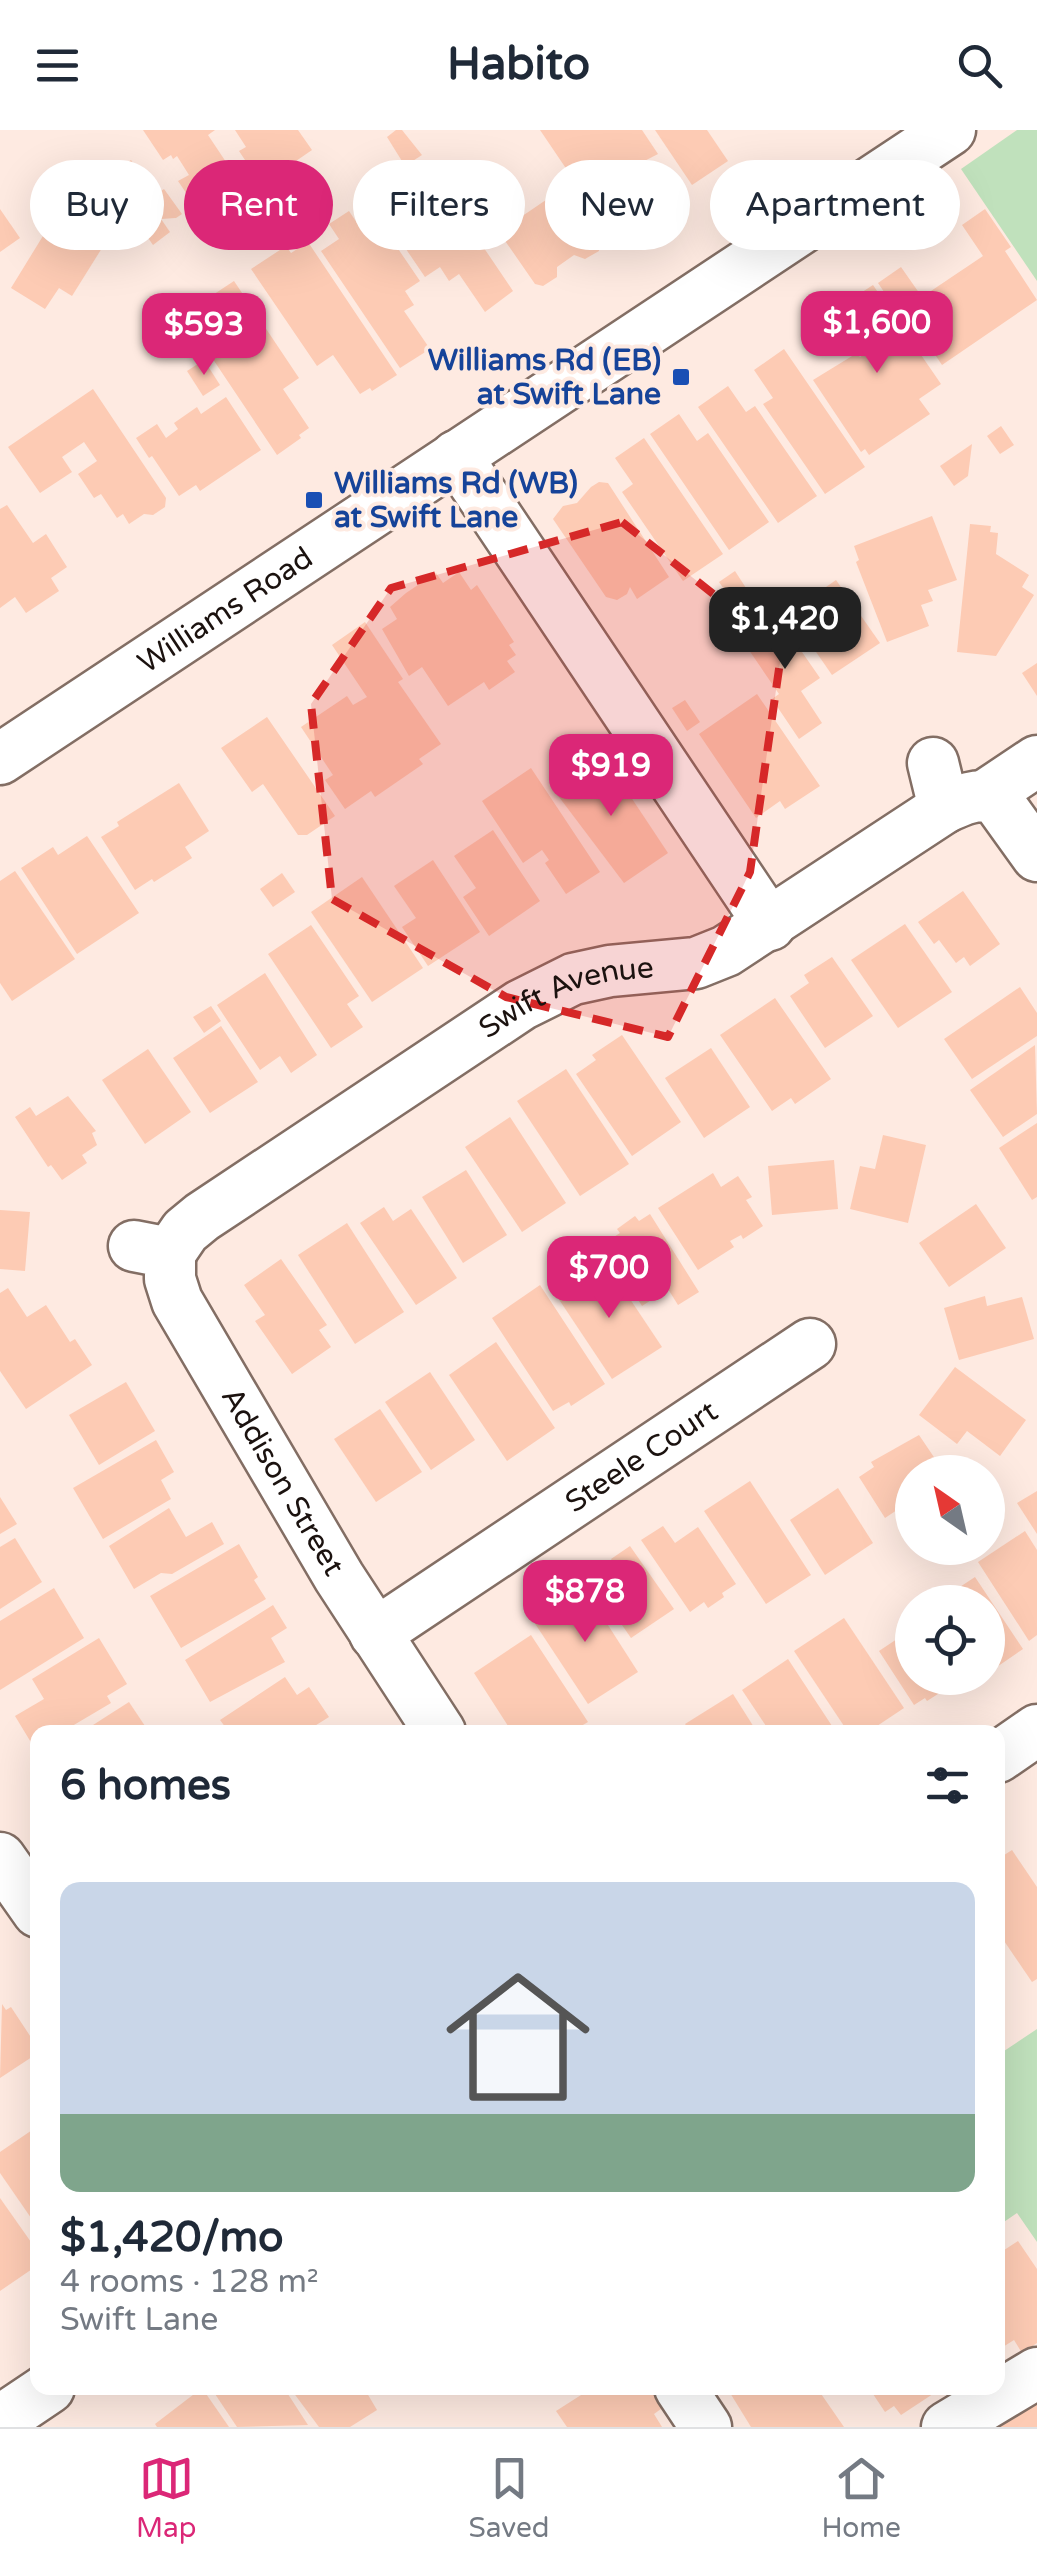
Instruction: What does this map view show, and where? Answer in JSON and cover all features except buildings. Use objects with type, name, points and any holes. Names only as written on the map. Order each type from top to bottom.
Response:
[{"type":"street","name":"Williams Road","points":[[0,759],[950,130]]},
{"type":"street","points":[[456,456],[770,925]]},
{"type":"street","name":"Swift Avenue","points":[[152,1250],[521,1005],[573,979],[696,962],[726,951],[770,925],[954,789],[1037,761]]},
{"type":"street","points":[[954,789],[1003,805],[1037,856]]},
{"type":"street","name":"Addison Street","points":[[152,1250],[170,1278],[177,1301],[374,1634],[435,1725]]},
{"type":"street","name":"Steele Court","points":[[374,1634],[810,1344]]},
{"type":"street","points":[[1005,1752],[1037,1730]]},
{"type":"street","points":[[0,1858],[30,1901]]},
{"type":"street","points":[[1005,2392],[1037,2373]]},
{"type":"street","points":[[0,2420],[38,2395]]},
{"type":"street","points":[[685,2395],[706,2427]]},
{"type":"street","points":[[947,2427],[1000,2395]]},
{"type":"highlighted area","points":[[622,522],[782,648],[750,872],[668,1037],[506,997],[332,899],[311,704],[391,588]]},
{"type":"green space","points":[[1017,130],[1037,130],[1037,281],[961,169]]},
{"type":"green space","points":[[1037,2029],[1037,2242],[1017,2213],[1005,2221],[1005,2050]]},
{"type":"place","name":"Williams Rd (EB) at Swift Lane","points":[[681,377]]},
{"type":"place","name":"Williams Rd (WB) at Swift Lane","points":[[314,500]]}]
